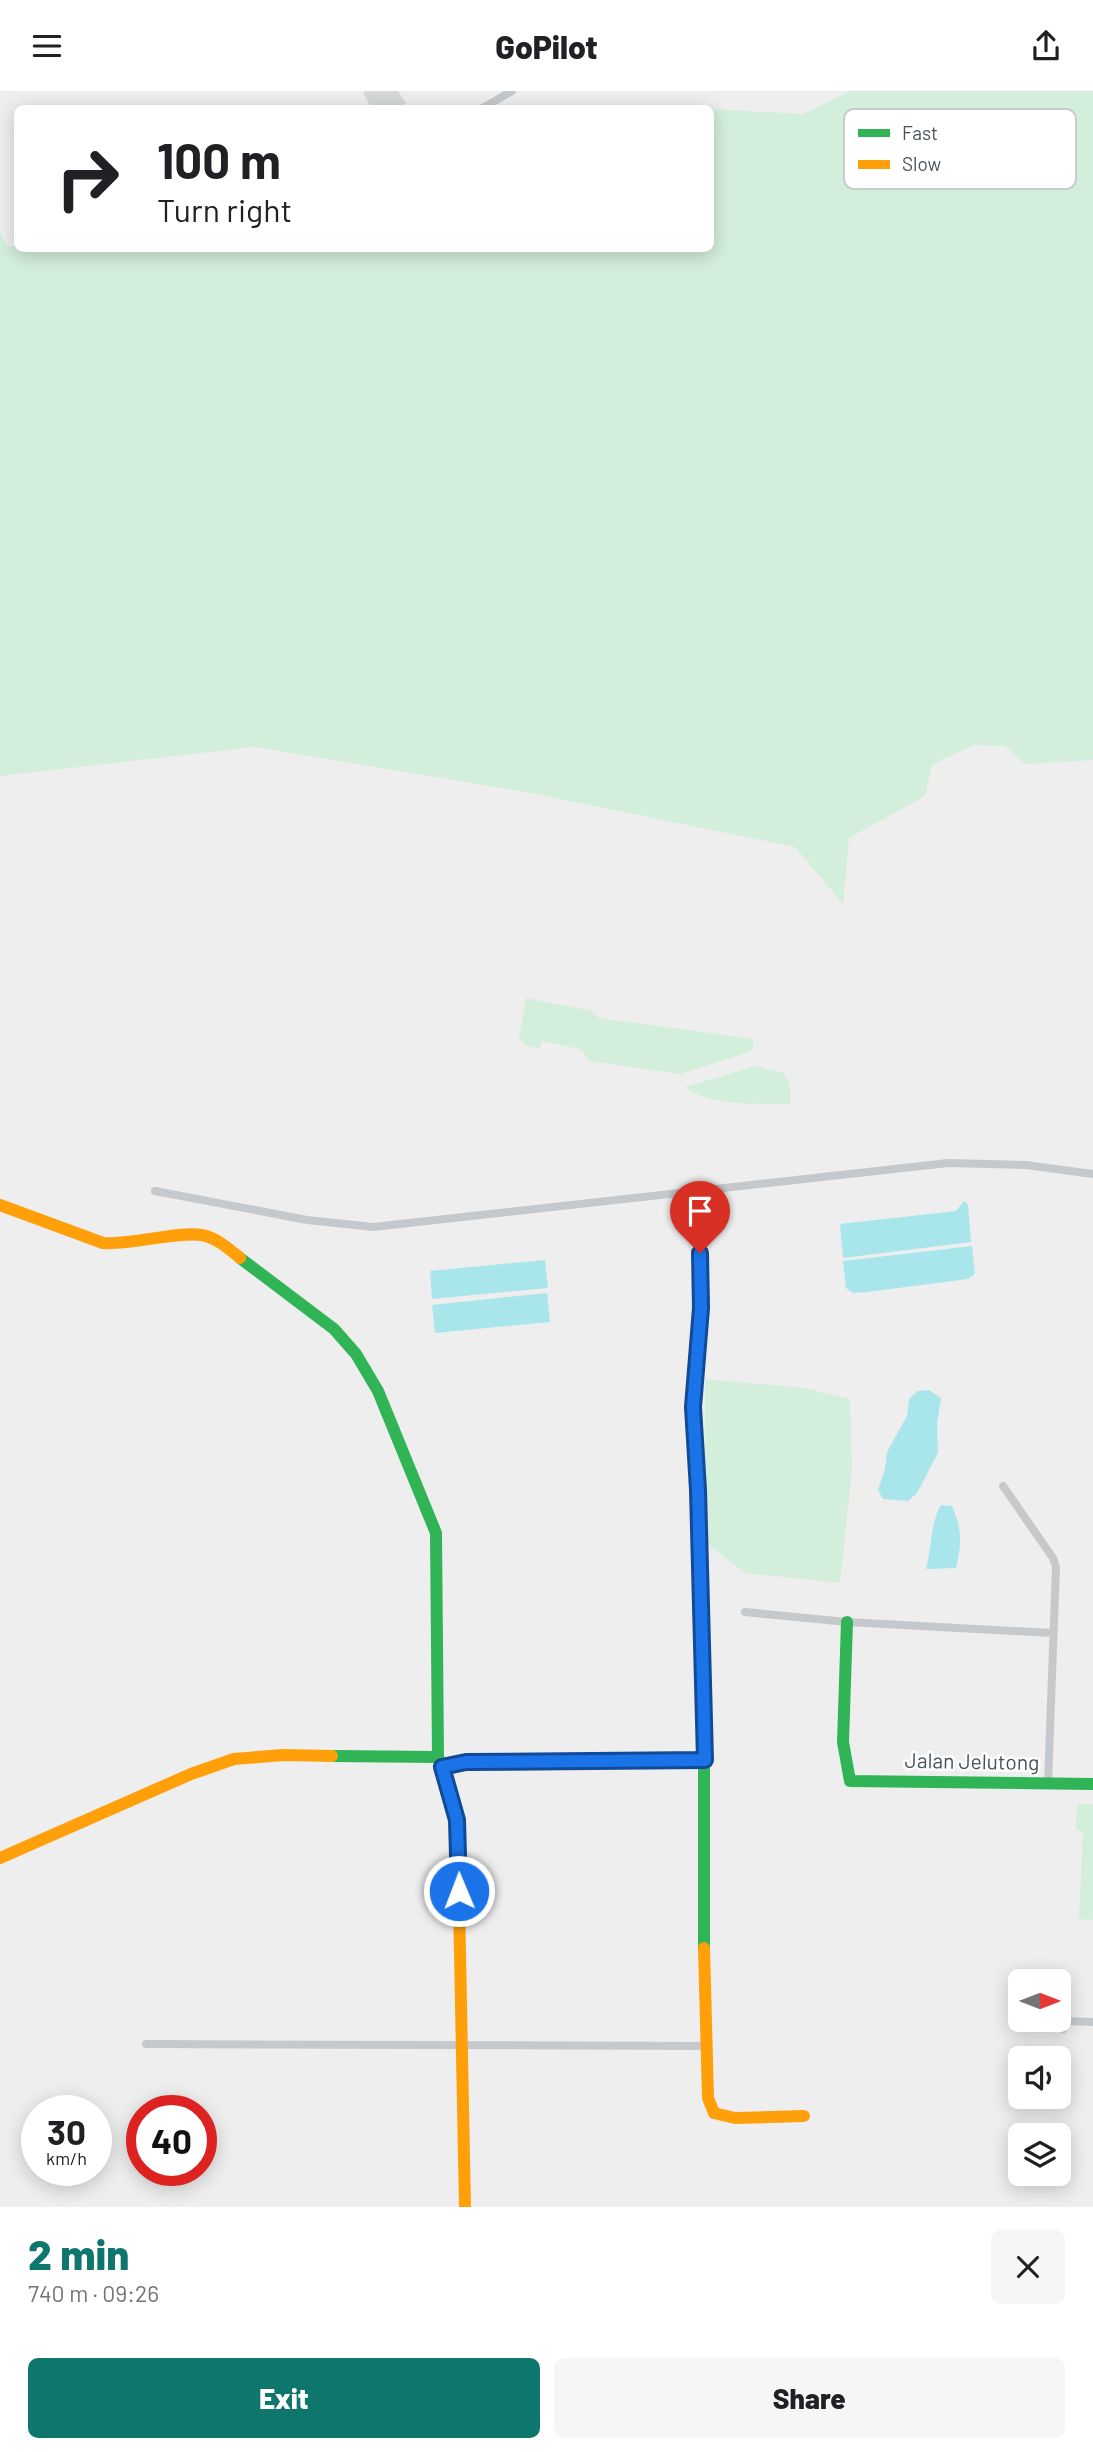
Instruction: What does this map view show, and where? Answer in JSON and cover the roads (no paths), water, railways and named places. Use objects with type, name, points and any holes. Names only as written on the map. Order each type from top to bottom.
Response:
[{"type":"street","points":[[488,105],[512,91]]},
{"type":"street","points":[[155,1191],[307,1220],[373,1227],[948,1163],[1026,1165],[1093,1174]]},
{"type":"street","points":[[0,1205],[103,1243],[120,1244],[201,1235],[216,1240],[334,1329],[356,1354],[378,1391],[436,1533],[440,1762],[457,1820],[465,2207]]},
{"type":"street","points":[[700,1253],[701,1308],[693,1407],[698,1490],[705,1760],[703,1914],[708,2098],[714,2113],[735,2117],[804,2116]]},
{"type":"street","points":[[1003,1486],[1054,1558],[1057,1576],[1048,1783]]},
{"type":"street","points":[[745,1612],[848,1622],[1053,1633]]},
{"type":"street","name":"Jalan Jelutong","points":[[848,1622],[843,1742],[846,1771],[850,1781],[1093,1784]]},
{"type":"street","points":[[0,1858],[191,1774],[234,1759],[283,1755],[440,1762],[705,1760]]},
{"type":"street","points":[[1071,2021],[1093,2022]]},
{"type":"street","points":[[146,2044],[462,2043],[705,2046]]},
{"type":"water","points":[[964,1201],[968,1204],[971,1242],[843,1258],[840,1224],[956,1211]]},
{"type":"water","points":[[972,1246],[975,1274],[968,1279],[867,1292],[853,1293],[846,1288],[843,1261]]},
{"type":"water","points":[[545,1260],[548,1288],[432,1299],[430,1271]]},
{"type":"water","points":[[547,1293],[550,1322],[435,1333],[432,1305]]},
{"type":"water","points":[[929,1390],[941,1398],[937,1424],[938,1453],[917,1493],[908,1501],[883,1499],[878,1490],[887,1452],[907,1416],[909,1399],[918,1391]]},
{"type":"water","points":[[941,1505],[952,1506],[958,1522],[960,1544],[956,1568],[926,1569],[933,1528]]}]
